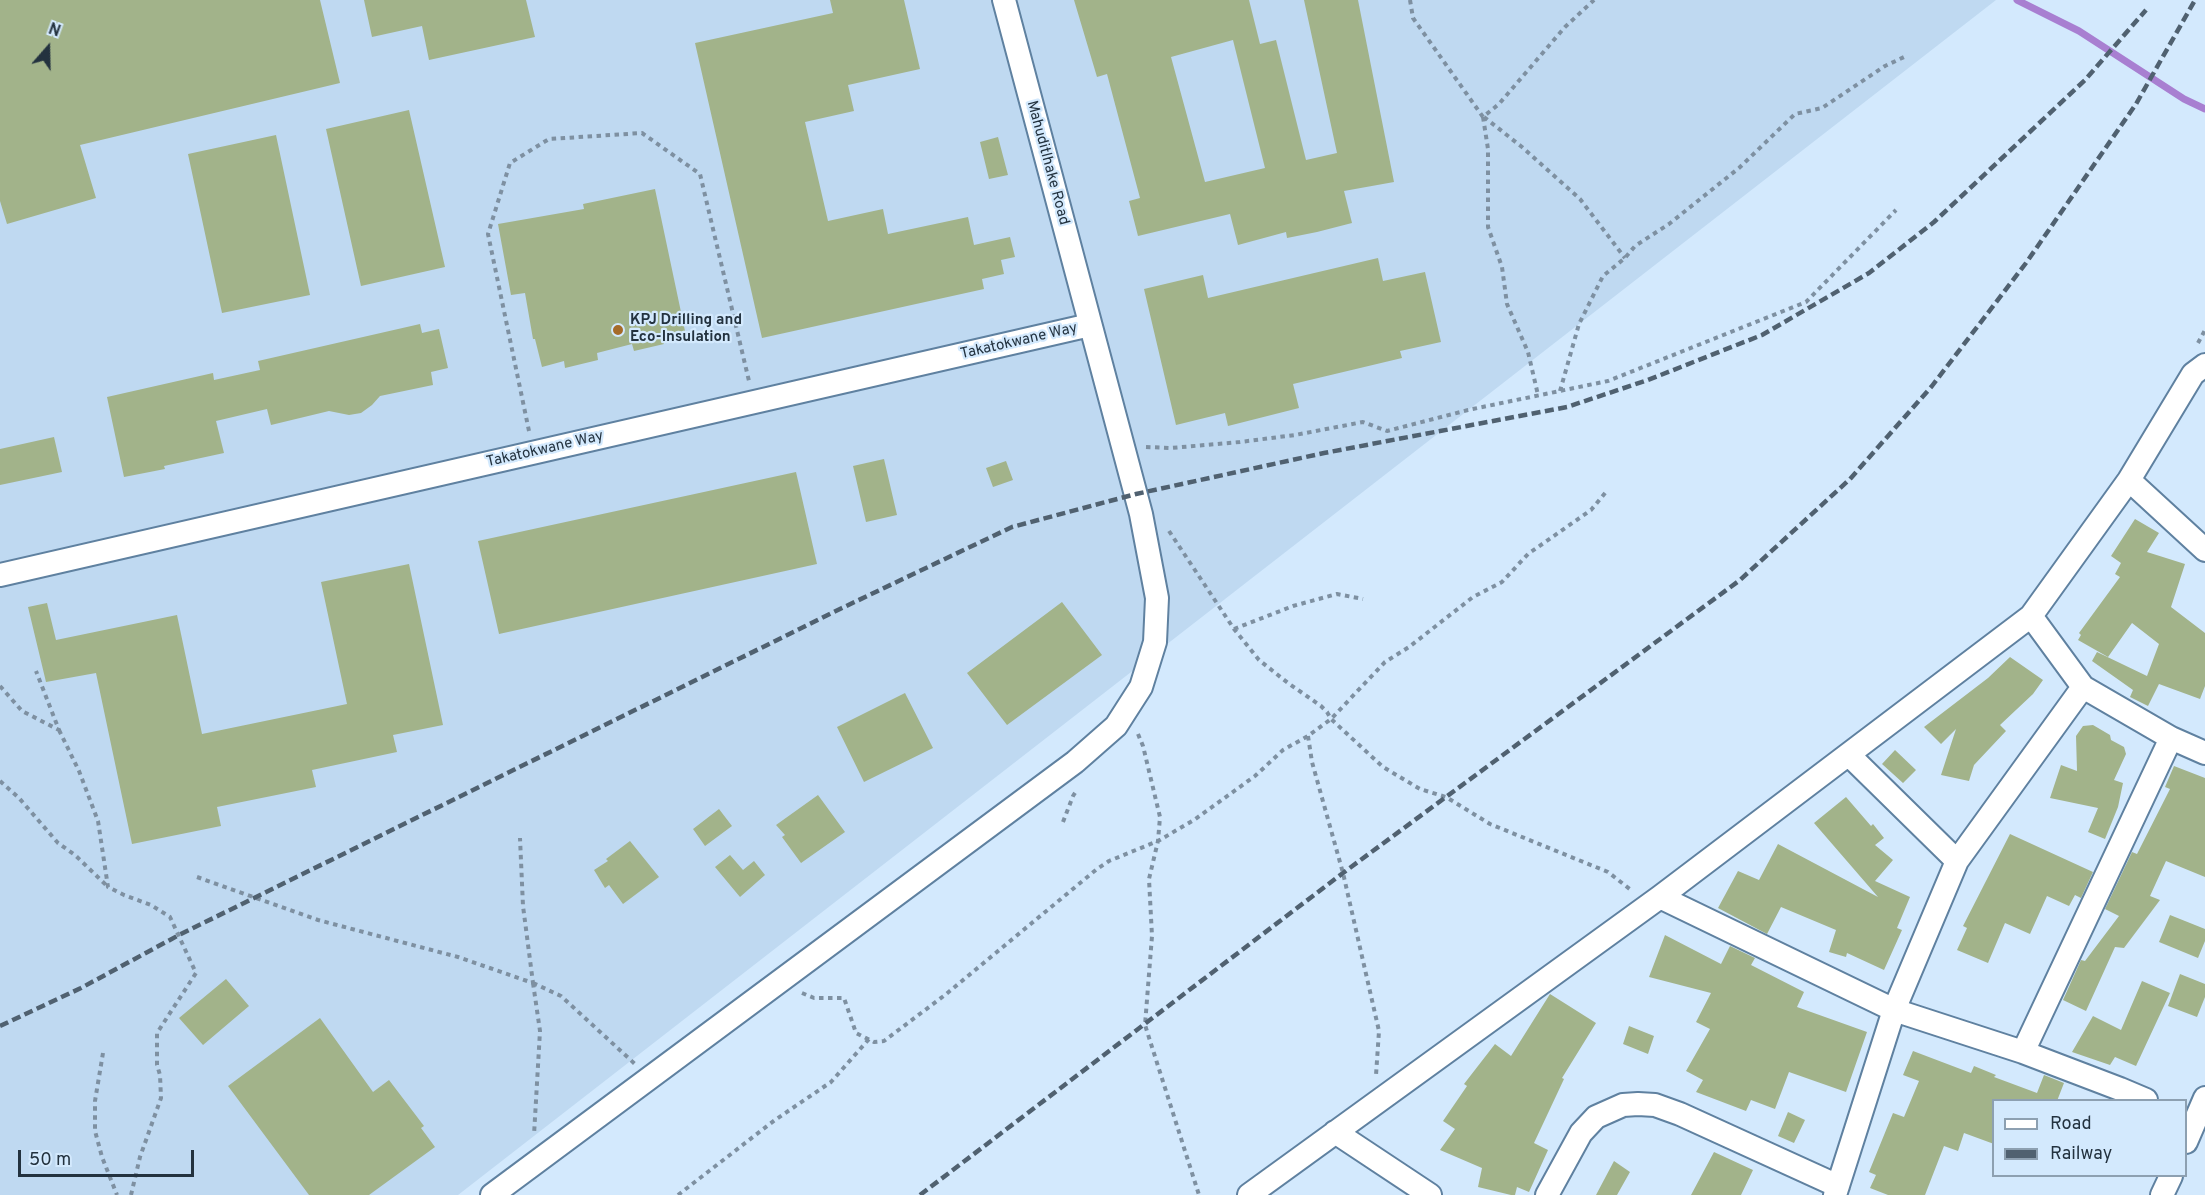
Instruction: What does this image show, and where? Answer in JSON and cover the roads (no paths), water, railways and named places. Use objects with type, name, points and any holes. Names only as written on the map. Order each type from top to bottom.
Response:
[{"type":"street","name":"Mahuditlhake Road","points":[[492,1195],[1075,762],[1116,726],[1141,687],[1155,642],[1157,598],[1136,494],[1004,0]]},
{"type":"street","name":"Takatokwane Way","points":[[0,575],[1090,325]]},
{"type":"street","points":[[1249,1195],[1660,897],[2031,616],[2129,480],[2193,375],[2200,357]]},
{"type":"street","points":[[2129,480],[2205,550]]},
{"type":"street","points":[[2031,616],[2083,687],[2171,738],[2205,753]]},
{"type":"street","points":[[1547,1195],[1581,1133],[1596,1117],[1623,1105],[1638,1104],[1655,1105],[1680,1114],[1837,1190],[1894,1011],[1957,861],[2083,687]]},
{"type":"street","points":[[2024,1052],[2171,738]]},
{"type":"street","points":[[1849,755],[1957,861]]},
{"type":"street","points":[[1660,897],[1894,1011],[2024,1052],[2141,1099]]},
{"type":"street","points":[[2188,1128],[2205,1098]]},
{"type":"street","points":[[1335,1132],[1430,1195]]},
{"type":"waterway","points":[[2017,0],[2079,31],[2184,99],[2205,109]]},
{"type":"railway","points":[[920,1195],[1343,873],[1740,580],[1850,479],[1932,386],[2026,263],[2136,104],[2195,0]]},
{"type":"railway","points":[[0,1026],[81,988],[179,935],[842,608],[1012,527],[1136,494],[1324,453],[1567,407],[1648,380],[1762,335],[1869,273],[1934,222],[2085,80],[2146,10]]},
{"type":"place","name":"KPJ Drilling and Eco-Insulation","points":[[618,330]]}]
